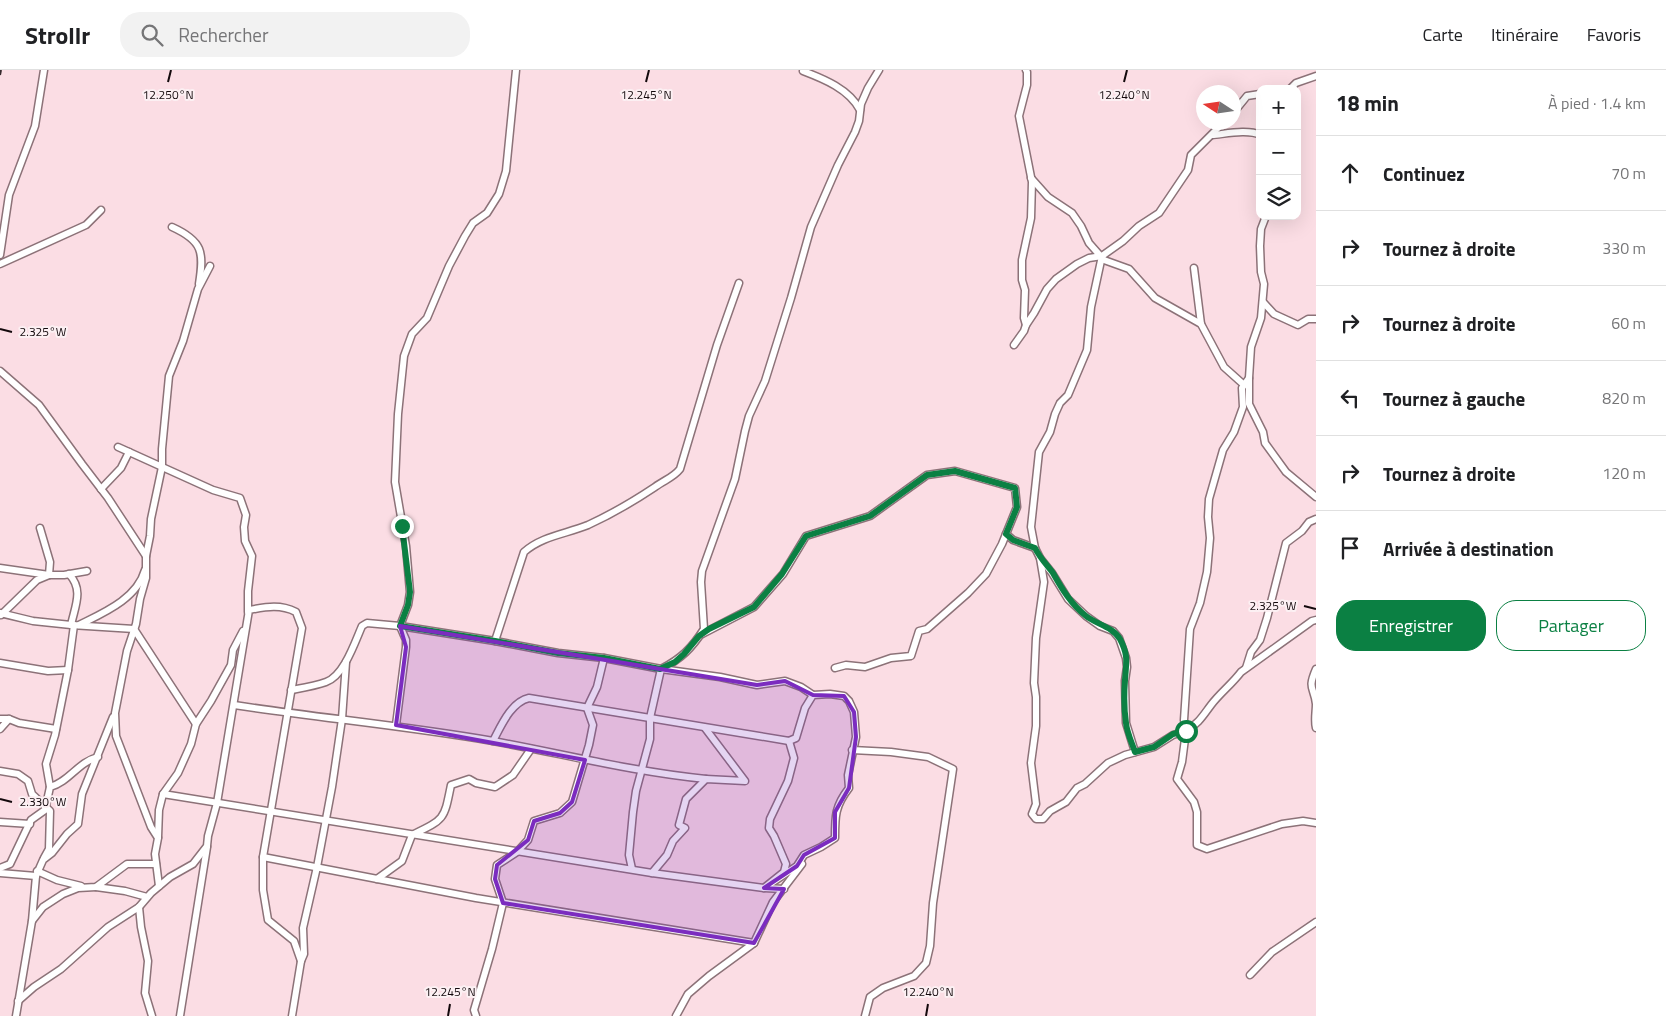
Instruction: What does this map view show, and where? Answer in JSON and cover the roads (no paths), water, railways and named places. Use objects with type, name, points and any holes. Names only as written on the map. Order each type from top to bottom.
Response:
[{"type":"street","points":[[0,255],[9,194],[35,126],[44,70]]},
{"type":"street","points":[[396,725],[406,647],[406,640],[400,626],[408,605],[410,592],[406,546],[395,482],[398,405],[404,356],[412,334],[427,318],[464,236],[473,223],[487,213],[499,194],[506,171],[516,70]]},
{"type":"street","points":[[660,669],[675,662],[684,654],[704,628],[702,572],[735,479],[744,431],[765,380],[811,227],[838,165],[855,132],[868,88],[879,70]]},
{"type":"street","points":[[1026,70],[1028,72],[1027,85],[1019,116],[1023,129],[1032,195],[1031,218],[1022,260],[1022,280],[1025,290],[1024,318],[1026,325]]},
{"type":"street","points":[[803,71],[836,85],[853,100],[860,110]]},
{"type":"street","points":[[1294,85],[1316,76]]},
{"type":"street","points":[[1241,103],[1247,96],[1256,95]]},
{"type":"street","points":[[1014,345],[1024,332],[1026,325],[1047,289],[1056,279],[1089,258],[1102,256],[1123,241],[1139,226],[1159,213],[1188,170],[1192,155],[1217,130]]},
{"type":"street","points":[[1212,136],[1245,132],[1256,134]]},
{"type":"street","points":[[1031,178],[1048,197],[1072,214],[1081,226],[1089,243],[1104,260],[1129,269],[1156,298],[1201,324]]},
{"type":"street","points":[[0,264],[86,225],[101,210]]},
{"type":"street","points":[[1264,220],[1261,229],[1260,252],[1264,284],[1263,302],[1261,318],[1251,347],[1249,404],[1263,432],[1265,443],[1286,472],[1316,497]]},
{"type":"street","points":[[43,860],[52,853],[67,834],[78,824],[82,794],[115,713],[127,651],[146,578],[146,556],[151,519],[162,467],[169,376],[183,341],[198,289],[202,261],[198,248],[190,235],[172,227]]},
{"type":"street","points":[[1102,256],[1091,307],[1087,350],[1068,395],[1060,403],[1050,432],[1039,452],[1031,519],[1035,548],[1068,598],[1086,616],[1100,626],[1113,631],[1119,638],[1127,667],[1125,681],[1126,723],[1135,752]]},
{"type":"street","points":[[198,289],[210,266]]},
{"type":"street","points":[[1194,268],[1201,324],[1224,367],[1243,384]]},
{"type":"street","points":[[495,641],[524,552],[534,544],[586,525],[628,505],[674,476],[680,469],[717,346],[739,283]]},
{"type":"street","points":[[1263,302],[1274,314],[1298,325],[1308,319],[1316,319]]},
{"type":"street","points":[[0,371],[39,404],[101,488],[146,556]]},
{"type":"street","points":[[1249,378],[1243,384],[1243,407],[1234,432],[1223,450],[1209,499],[1210,538],[1207,572],[1200,603],[1190,629],[1184,720],[1186,731],[1182,762],[1177,779],[1194,802],[1197,812],[1196,845],[1208,849],[1282,824],[1303,821],[1316,823]]},
{"type":"street","points":[[118,447],[212,490],[240,498],[246,515],[244,527],[245,540],[252,556],[248,591],[249,610],[217,803],[208,836],[180,1016]]},
{"type":"street","points":[[101,488],[121,468],[129,452]]},
{"type":"street","points":[[699,636],[754,607],[782,574],[806,536],[870,516],[927,475],[955,471],[1015,488],[1017,507],[986,574],[968,593],[927,628],[919,631],[911,656],[891,658],[865,667],[846,666],[835,668]]},
{"type":"street","points":[[1246,668],[1251,652],[1260,640],[1286,543],[1302,531],[1309,522],[1316,519]]},
{"type":"street","points":[[40,528],[50,562],[49,575]]},
{"type":"street","points":[[1006,534],[1013,540],[1035,548]]},
{"type":"street","points":[[1040,558],[1044,582],[1036,638],[1034,683],[1036,726],[1030,763],[1036,804],[1032,814],[1036,819],[1043,819],[1054,808],[1066,802],[1077,788],[1085,784],[1108,763],[1135,752],[1154,747],[1173,734],[1186,731],[1197,724],[1211,705],[1241,672],[1316,620]]},
{"type":"street","points":[[74,625],[112,608],[128,596],[143,577],[146,565]]},
{"type":"street","points":[[0,568],[49,575],[87,571]]},
{"type":"street","points":[[0,868],[10,864],[31,820],[45,810],[50,787],[46,764],[56,729],[68,670],[78,589],[76,582],[69,574]]},
{"type":"street","points":[[1,614],[37,580],[49,575]]},
{"type":"street","points":[[249,610],[281,606],[296,612],[302,628],[263,857],[263,890],[268,920],[294,941],[301,961]]},
{"type":"street","points":[[159,886],[155,854],[158,838],[159,810],[163,794],[178,773],[191,744],[196,724],[231,665],[233,650],[241,637],[249,610]]},
{"type":"street","points":[[1,614],[33,621],[134,629]]},
{"type":"street","points":[[290,690],[328,682],[335,676],[346,661],[364,624],[400,626],[558,653],[604,658],[660,669],[720,676],[757,685],[785,681],[801,687],[813,695],[830,694],[844,696],[849,701],[854,712],[856,737],[848,775],[849,788],[841,798],[835,812],[835,838],[804,855],[796,866],[764,888]]},
{"type":"street","points":[[134,629],[196,724]]},
{"type":"street","points":[[476,1016],[474,1010],[503,903],[495,878],[497,865],[517,852],[528,840],[534,821],[560,813],[572,802],[594,725],[587,708],[597,687],[604,658]]},
{"type":"street","points":[[292,1016],[301,961],[304,954],[303,928],[326,821],[342,719],[346,661]]},
{"type":"street","points":[[0,663],[48,671],[68,670]]},
{"type":"street","points":[[632,870],[629,855],[636,791],[650,739],[650,718],[660,669]]},
{"type":"street","points":[[1316,669],[1311,683],[1316,703],[1314,719],[1316,728]]},
{"type":"street","points":[[493,741],[509,713],[522,700],[536,699],[789,741],[796,738],[805,708],[813,695]]},
{"type":"street","points":[[234,705],[396,725],[706,780],[745,781],[706,728]]},
{"type":"street","points":[[115,713],[116,736],[151,827],[158,838]]},
{"type":"street","points":[[0,719],[9,719],[19,723],[56,729]]},
{"type":"street","points":[[0,729],[9,719]]},
{"type":"street","points":[[764,888],[784,872],[786,864],[769,828],[770,818],[788,781],[794,758],[789,741]]},
{"type":"street","points":[[377,879],[402,861],[412,835],[437,823],[445,812],[452,785],[469,779],[495,788],[513,775],[531,748]]},
{"type":"street","points":[[852,750],[891,752],[928,757],[953,769],[936,884],[930,946],[926,963],[914,976],[883,988],[870,997],[865,1016]]},
{"type":"street","points":[[50,787],[58,785],[90,759],[98,757]]},
{"type":"street","points":[[0,771],[18,774],[28,782],[32,794],[50,812],[48,849],[36,873],[32,921],[16,1016]]},
{"type":"street","points":[[652,873],[667,855],[672,841],[685,828],[679,825],[686,799],[706,780]]},
{"type":"street","points":[[163,794],[632,870],[784,889]]},
{"type":"street","points":[[0,822],[30,824]]},
{"type":"street","points":[[18,1001],[34,986],[61,969],[108,927],[139,907],[147,897],[170,877],[193,864],[207,846]]},
{"type":"street","points":[[676,1016],[688,994],[754,943],[773,902],[810,852]]},
{"type":"street","points":[[263,857],[503,903],[754,943]]},
{"type":"street","points":[[98,886],[127,864],[156,864]]},
{"type":"street","points":[[0,872],[36,873],[85,888]]},
{"type":"street","points":[[32,921],[43,907],[62,894],[78,888],[98,886],[147,897]]},
{"type":"street","points":[[139,907],[148,961],[145,993],[152,1016]]},
{"type":"street","points":[[1250,975],[1272,952],[1316,922]]},
{"type":"railway","points":[[0,75],[1,70]]}]
